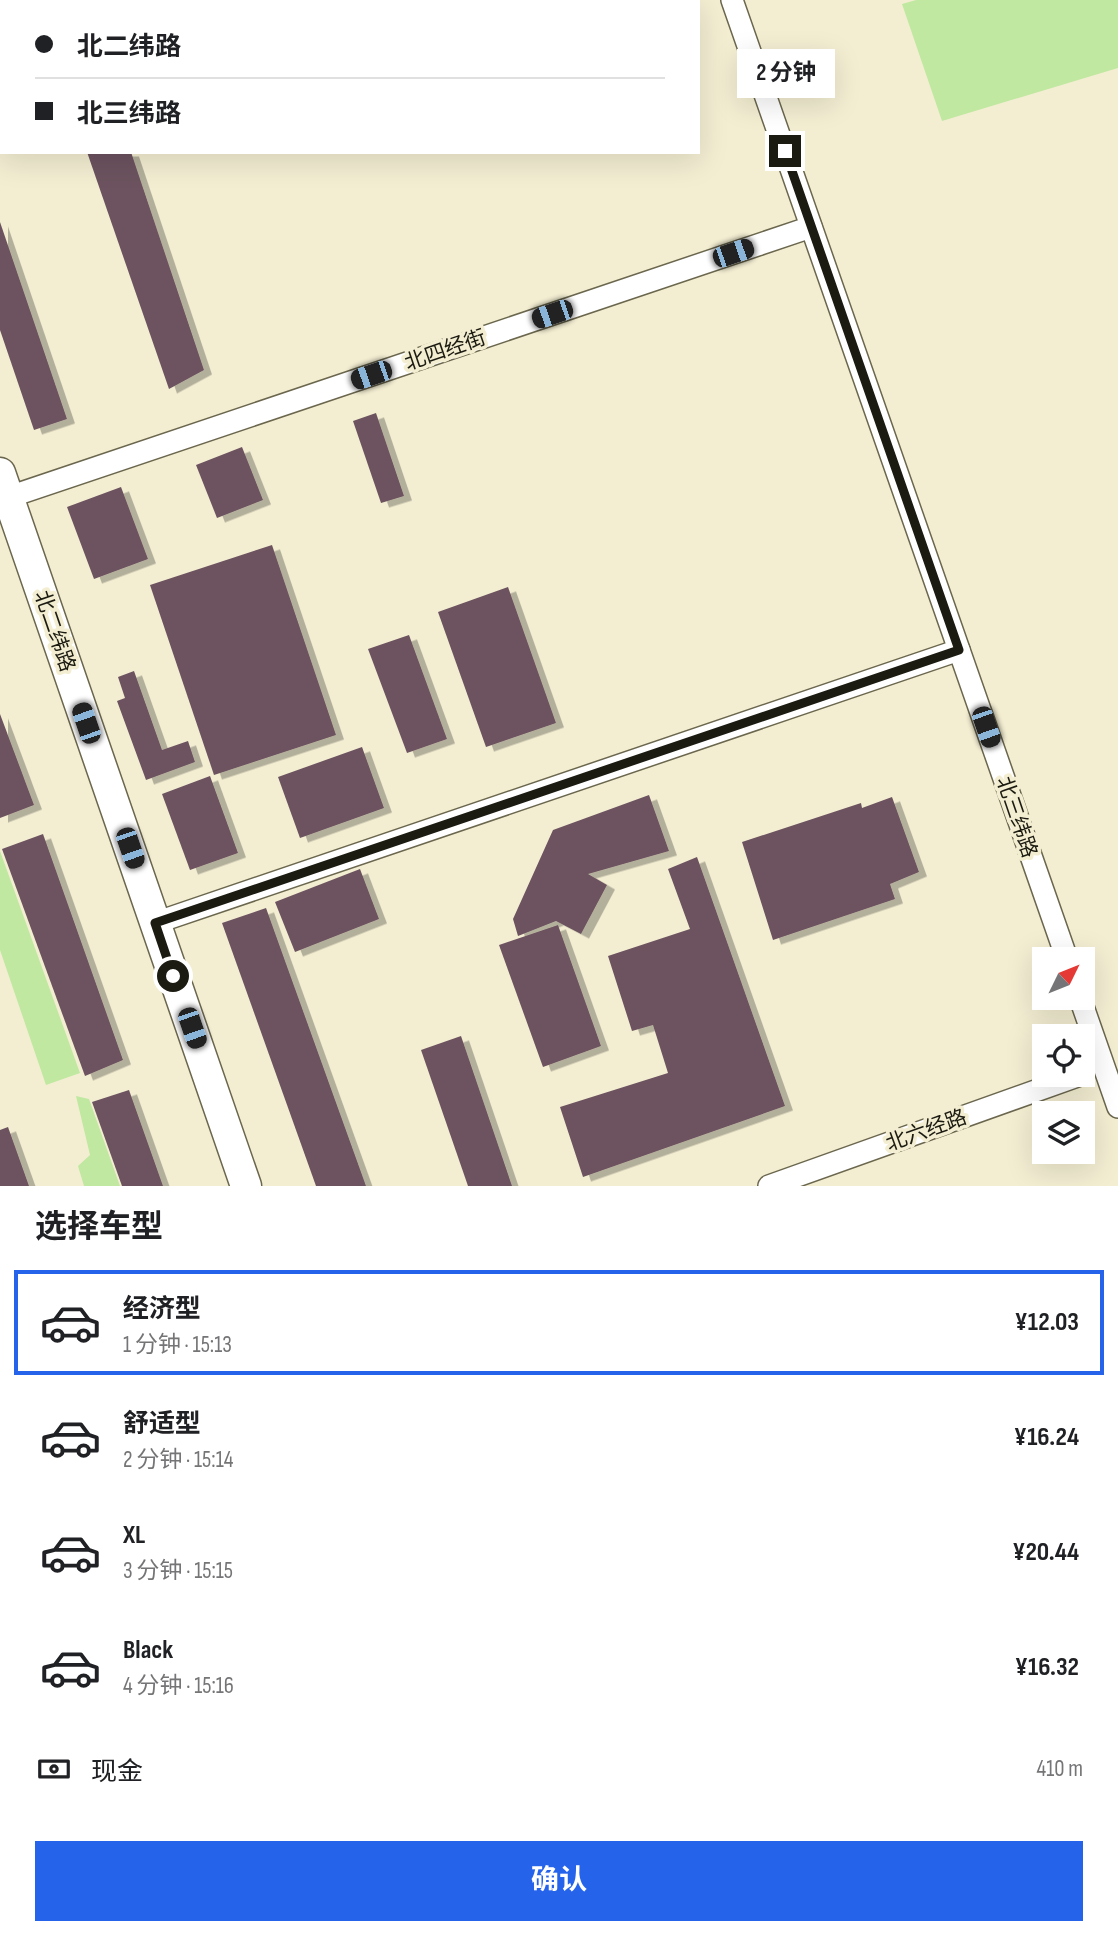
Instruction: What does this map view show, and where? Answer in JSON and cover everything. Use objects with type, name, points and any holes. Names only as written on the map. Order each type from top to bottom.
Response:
[{"type":"street","name":"北三纬路","points":[[732,0],[1062,947]]},
{"type":"street","name":"北四经街","points":[[3,490],[811,226]]},
{"type":"street","name":"北二纬路","points":[[3,490],[246,1186]]},
{"type":"street","points":[[155,923],[959,650]]},
{"type":"street","points":[[1084,1010],[1118,1107]]},
{"type":"street","name":"北六经路","points":[[1095,1070],[1104,1067]]},
{"type":"street","name":"北六经路","points":[[769,1186],[1047,1087]]},
{"type":"green space","points":[[916,0],[1118,0],[1118,68],[942,121],[902,4]]},
{"type":"green space","points":[[0,851],[80,1073],[46,1085],[0,950]]},
{"type":"green space","points":[[76,1096],[89,1099],[120,1186],[84,1186],[78,1166],[90,1155]]},
{"type":"building","points":[[88,154],[132,154],[204,370],[169,389]]},
{"type":"building","points":[[0,222],[67,419],[34,430],[0,330]]},
{"type":"building","points":[[376,413],[404,496],[381,503],[353,421]]},
{"type":"building","points":[[242,447],[263,500],[217,518],[196,465]]},
{"type":"building","points":[[121,487],[148,559],[94,579],[67,507]]},
{"type":"building","points":[[272,545],[336,735],[214,775],[150,585]]},
{"type":"building","points":[[508,587],[556,723],[486,747],[438,612]]},
{"type":"building","points":[[409,635],[447,739],[407,753],[368,649]]},
{"type":"building","points":[[134,671],[162,750],[188,741],[195,762],[146,780],[117,701],[125,698],[118,677]]},
{"type":"building","points":[[0,714],[34,805],[0,818]]},
{"type":"building","points":[[362,747],[384,808],[300,838],[278,777]]},
{"type":"building","points":[[210,776],[238,853],[190,870],[162,794]]},
{"type":"building","points":[[649,795],[669,851],[588,874],[607,885],[581,934],[556,921],[518,936],[513,919],[553,830]]},
{"type":"building","points":[[892,797],[919,872],[890,884],[895,899],[773,940],[742,842],[861,803],[862,808]]},
{"type":"building","points":[[43,834],[123,1060],[85,1076],[2,849]]},
{"type":"building","points":[[697,857],[785,1106],[583,1177],[560,1107],[668,1073],[653,1025],[632,1031],[608,956],[690,929],[668,869]]},
{"type":"building","points":[[360,869],[379,919],[295,952],[275,902]]},
{"type":"building","points":[[266,908],[366,1186],[316,1186],[222,923]]},
{"type":"building","points":[[558,925],[601,1046],[543,1067],[499,945]]},
{"type":"building","points":[[461,1036],[512,1186],[468,1186],[421,1050]]},
{"type":"building","points":[[129,1090],[163,1186],[122,1186],[92,1102]]},
{"type":"building","points":[[8,1127],[29,1186],[0,1186],[0,1130]]},
{"type":"route","points":[[173,976],[155,923],[959,650],[785,151]]}]
